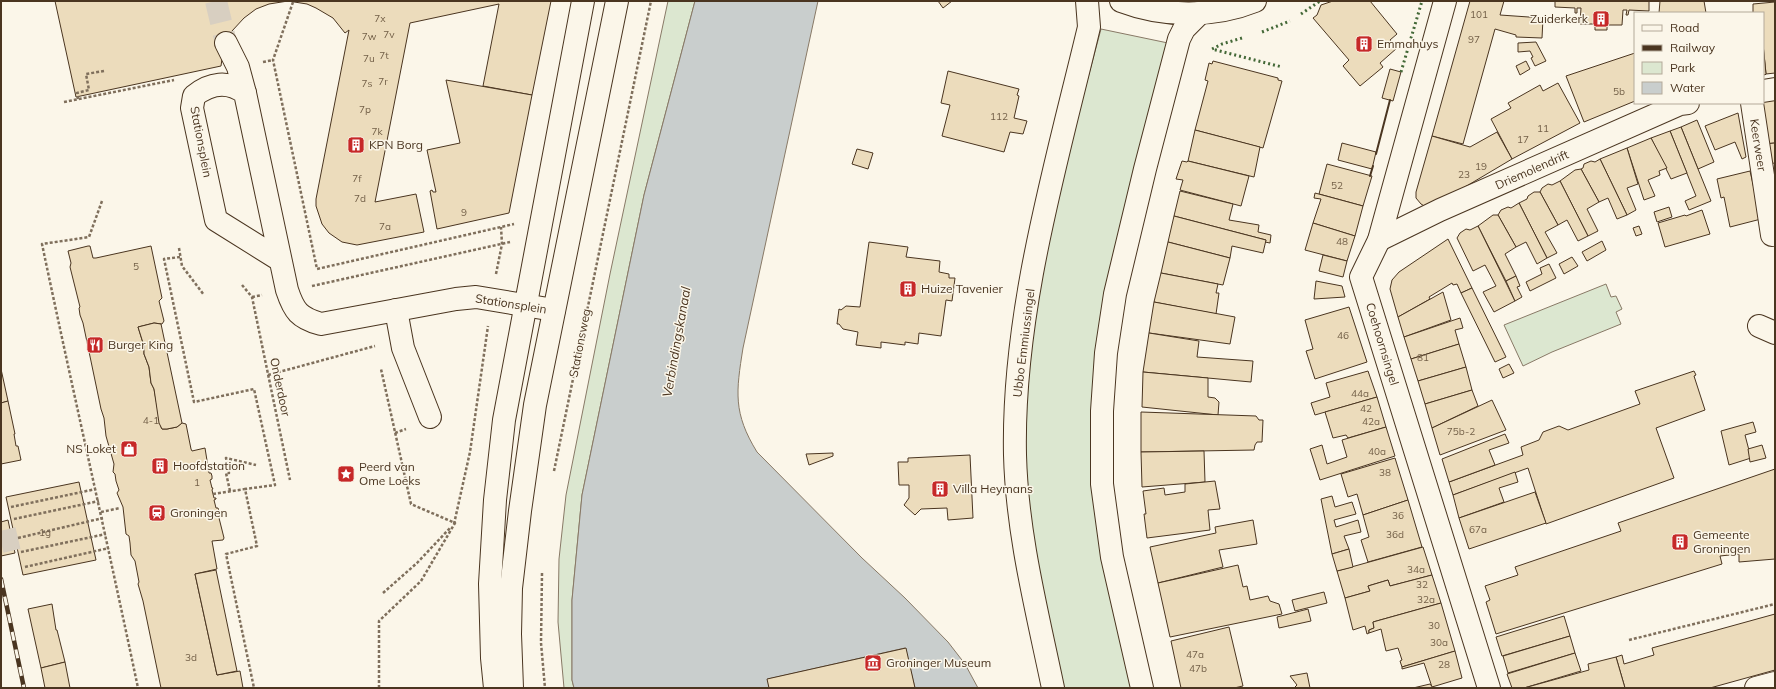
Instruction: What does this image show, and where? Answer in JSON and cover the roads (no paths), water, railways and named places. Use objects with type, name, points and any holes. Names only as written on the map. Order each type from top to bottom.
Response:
[{"type":"street","points":[[495,688],[492,658],[490,597],[495,500],[508,388],[526,305],[583,1]]},
{"type":"street","points":[[512,688],[510,634],[512,580],[535,405],[617,1]]},
{"type":"street","name":"Ubbo Emmiussingel","points":[[1053,688],[1019,520],[1015,454],[1017,386],[1025,319],[1038,246],[1089,27],[1088,1]]},
{"type":"street","points":[[1121,1],[1158,11],[1200,13],[1228,9],[1255,1]]},
{"type":"street","name":"Coehoornsingel","points":[[1445,1],[1379,240],[1360,277],[1489,688]]},
{"type":"street","points":[[1142,688],[1112,557],[1102,484],[1102,411],[1106,353],[1115,294],[1145,169],[1179,39],[1184,29],[1200,13]]},
{"type":"street","points":[[226,43],[238,67],[245,93]]},
{"type":"street","name":"Stationsplein","points":[[280,260],[216,220],[192,108],[194,96],[203,89],[224,84],[236,86],[245,93],[287,290],[292,305],[299,314],[309,321],[321,324],[456,299],[476,297],[554,310]]},
{"type":"street","points":[[1764,90],[1775,89]]},
{"type":"street","name":"Driemolendrift","points":[[1379,240],[1447,207],[1680,104]]},
{"type":"street","name":"Keerweer","points":[[1752,104],[1772,235]]},
{"type":"street","points":[[396,310],[403,348],[430,417]]},
{"type":"street","points":[[1756,688],[1775,683]]},
{"type":"water","name":"Verbindingskanaal","points":[[695,1],[818,1],[743,348],[739,377],[738,402],[740,414],[749,438],[757,452],[948,642],[965,664],[978,688],[915,688],[905,648],[768,679],[769,688],[574,688],[572,680],[572,600],[582,495],[644,195]]},
{"type":"tunnel","points":[[216,1],[226,43]]},
{"type":"tunnel","points":[[1,542],[18,538]]},
{"type":"railway","points":[[1,579],[24,688]]},
{"type":"place","name":"Zuiderkerk","points":[[1601,19]]},
{"type":"place","name":"Emmahuys","points":[[1364,44]]},
{"type":"place","name":"KPN Borg","points":[[356,145]]},
{"type":"place","name":"Huize Tavenier","points":[[908,289]]},
{"type":"place","name":"Burger King","points":[[95,345]]},
{"type":"place","name":"NS Loket","points":[[129,449]]},
{"type":"place","name":"Hoofdstation","points":[[160,466]]},
{"type":"place","name":"Peerd van Ome Loeks","points":[[346,474]]},
{"type":"place","name":"Villa Heymans","points":[[940,489]]},
{"type":"place","name":"Groningen","points":[[157,513]]},
{"type":"place","name":"Gemeente Groningen","points":[[1680,542]]},
{"type":"place","name":"Groninger Museum","points":[[873,663]]}]
